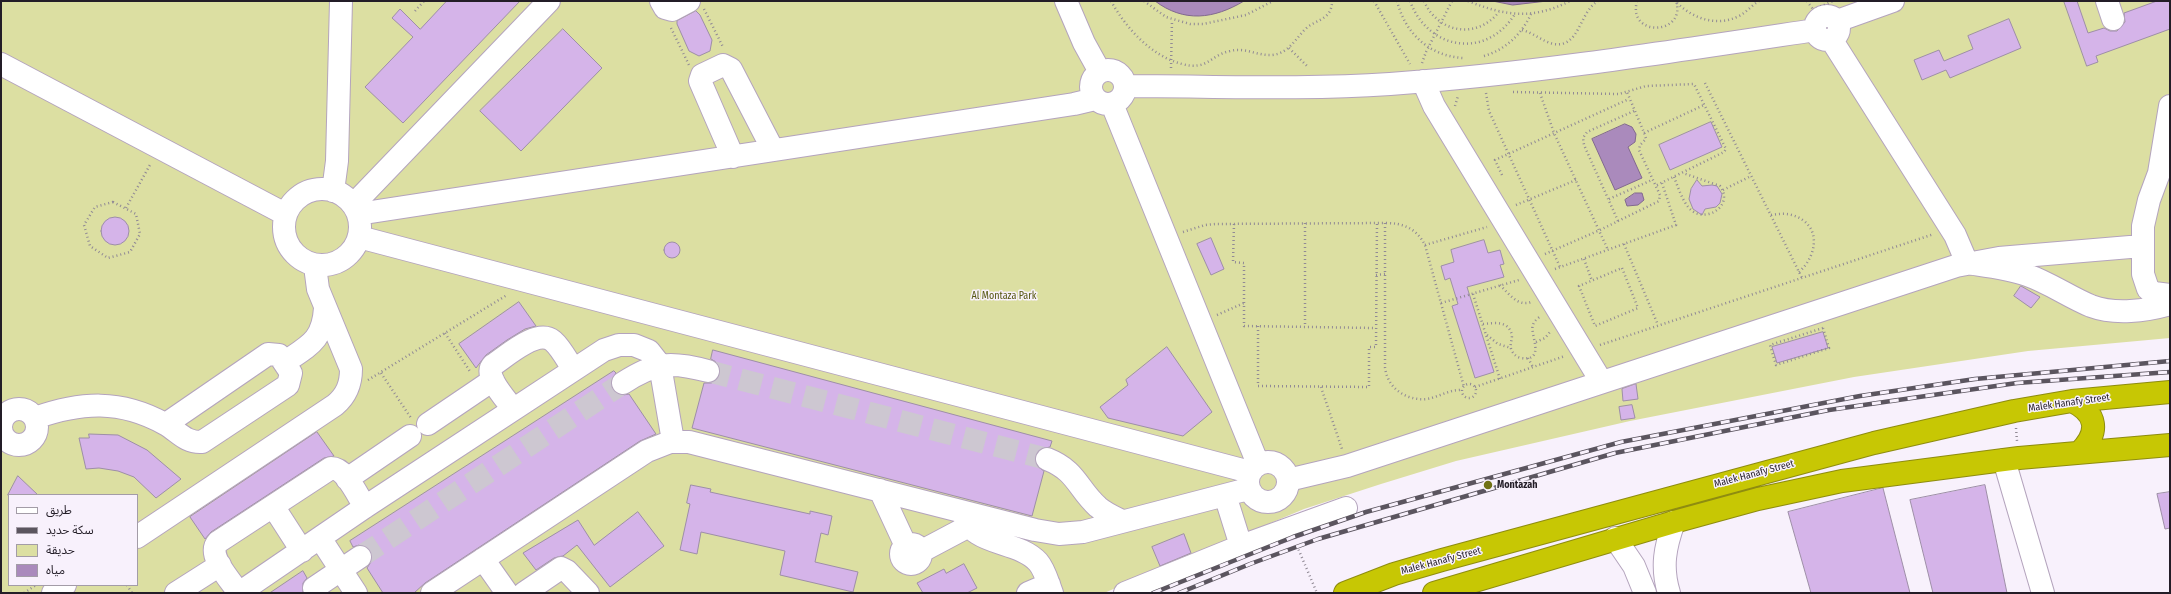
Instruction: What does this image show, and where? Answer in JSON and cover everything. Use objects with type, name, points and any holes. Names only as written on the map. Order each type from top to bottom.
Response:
[{"type":"highway","name":"Malek Hanafy Street","points":[[1349,592],[1394,574],[1428,564],[1744,477],[1874,443],[2014,411],[2072,401],[2170,392]]},
{"type":"highway","points":[[2072,401],[2084,407],[2092,417],[2094,430],[2090,443],[2080,452]]},
{"type":"highway","points":[[1434,593],[1615,538],[1758,499],[1842,481],[2011,459],[2080,452],[2170,446]]},
{"type":"street","points":[[333,191],[337,161],[341,1]]},
{"type":"street","points":[[356,209],[548,1]]},
{"type":"street","points":[[1066,1],[1084,43],[1100,72]]},
{"type":"street","points":[[1126,86],[1322,87],[1419,82],[1685,49],[1826,20],[1893,1]]},
{"type":"street","points":[[666,5],[696,4]]},
{"type":"street","points":[[1826,20],[1951,228],[1961,246],[1967,263]]},
{"type":"street","points":[[1,64],[285,214]]},
{"type":"street","points":[[732,157],[701,83],[701,77],[704,73],[720,66],[729,67],[773,150]]},
{"type":"street","points":[[356,209],[732,157],[1074,104],[1103,101],[1120,100],[1126,86],[1119,73],[1110,70],[1100,72],[1093,79],[1091,84],[1092,94],[1103,101],[1167,240],[1200,323],[1252,475],[1259,501],[1269,503],[1278,500],[1286,491],[1288,480],[1287,475],[1280,466],[1269,462],[1252,475],[1225,495],[1083,532],[1059,534],[966,519],[880,490],[689,442],[673,441],[661,444],[647,451],[432,593]]},
{"type":"street","points":[[1419,82],[1445,124],[1510,214],[1532,268],[1601,382]]},
{"type":"street","points":[[2170,106],[2162,158],[2162,188],[2146,213],[2142,246],[2144,282],[2154,293],[2170,295]]},
{"type":"street","points":[[319,189],[333,191],[344,196],[356,209],[360,225],[359,237],[355,248],[343,259],[327,266],[315,266],[303,261],[292,252],[285,241],[283,227],[285,214],[293,201],[304,193],[319,189]]},
{"type":"street","points":[[359,237],[1252,475]]},
{"type":"street","points":[[1288,480],[1348,466],[1925,275],[1967,263],[1999,258],[2142,246]]},
{"type":"street","points":[[1967,263],[2002,268],[2027,274],[2092,306],[2108,310],[2123,311],[2170,304]]},
{"type":"street","points":[[138,536],[342,400],[350,385],[351,369],[325,308],[316,281],[315,266]]},
{"type":"street","points":[[285,362],[309,346],[319,335],[324,322],[325,308]]},
{"type":"street","points":[[513,409],[493,380],[489,372],[491,367],[537,337],[552,340],[573,369]]},
{"type":"street","points":[[365,507],[340,469],[331,468],[215,545],[213,553],[239,593],[365,507],[573,369],[604,350],[626,344],[634,345],[649,351],[660,365],[664,379],[673,441]]},
{"type":"street","points":[[35,418],[69,407],[105,405],[133,410],[166,424],[189,441],[202,442],[288,385],[291,373],[285,362],[276,353],[264,356],[166,424]]},
{"type":"street","points":[[622,384],[641,372],[660,365],[678,364],[708,370]]},
{"type":"street","points":[[347,479],[417,427],[493,380]]},
{"type":"street","points":[[20,409],[31,413],[35,418],[37,424],[34,438],[22,444],[8,441],[4,436],[1,422],[9,412],[20,409]]},
{"type":"street","points":[[1047,459],[1058,463],[1070,472],[1099,507],[1122,521]]},
{"type":"street","points":[[2011,459],[2043,593]]},
{"type":"street","points":[[880,490],[913,549],[966,519]]},
{"type":"street","points":[[1225,495],[1240,546]]},
{"type":"street","points":[[273,506],[302,550]]},
{"type":"street","points":[[1125,593],[1240,546],[1346,508]]},
{"type":"street","points":[[966,519],[976,533],[1033,558],[1041,567],[1050,588],[1028,593]]},
{"type":"street","points":[[1670,593],[1664,567],[1665,551],[1674,522]]},
{"type":"street","points":[[320,538],[356,593]]},
{"type":"street","points":[[1615,538],[1634,566],[1645,593]]},
{"type":"street","points":[[314,588],[360,557]]},
{"type":"street","points":[[483,560],[507,593]]},
{"type":"street","points":[[176,593],[220,565]]},
{"type":"street","points":[[524,593],[561,568],[567,571],[588,593]]},
{"type":"street","points":[[53,593],[64,586]]},
{"type":"path","points":[[415,11],[424,1]]},
{"type":"path","points":[[1111,1],[1121,17],[1139,38],[1173,61],[1182,64],[1200,65],[1207,64],[1224,53],[1236,49],[1244,49],[1271,55],[1289,48],[1305,30],[1330,12],[1332,1]]},
{"type":"path","points":[[1144,1],[1166,17],[1190,24],[1203,24],[1254,12],[1273,1]]},
{"type":"path","points":[[1374,1],[1419,82]]},
{"type":"path","points":[[1397,1],[1404,22],[1417,39],[1435,51],[1456,58],[1466,58]]},
{"type":"path","points":[[1410,1],[1418,19],[1424,26],[1439,38],[1458,43],[1477,42],[1495,35],[1510,22],[1515,14]]},
{"type":"path","points":[[1424,1],[1437,20],[1458,30],[1481,27],[1499,12]]},
{"type":"path","points":[[1426,52],[1452,1]]},
{"type":"path","points":[[1468,1],[1499,12],[1515,14],[1531,14],[1548,10],[1570,1]]},
{"type":"path","points":[[1522,30],[1549,43],[1563,44],[1574,36],[1585,14],[1598,1]]},
{"type":"path","points":[[1637,1],[1636,6],[1639,19],[1643,24],[1655,28],[1667,26],[1672,21],[1676,16],[1676,2]]},
{"type":"path","points":[[1676,2],[1699,18],[1720,21],[1740,16],[1759,1]]},
{"type":"path","points":[[696,4],[725,52],[729,67]]},
{"type":"path","points":[[666,5],[672,30],[687,62],[701,77]]},
{"type":"path","points":[[1477,57],[1493,52],[1507,45],[1522,30],[1531,14]]},
{"type":"path","points":[[1167,86],[1173,61],[1172,20]]},
{"type":"path","points":[[1289,48],[1308,67]]},
{"type":"path","points":[[1705,83],[1802,278]]},
{"type":"path","points":[[1509,92],[1626,92],[1651,85],[1694,84],[1726,149],[1724,152],[1655,186]]},
{"type":"path","points":[[1445,124],[1456,104],[1459,91]]},
{"type":"path","points":[[1479,92],[1493,92]]},
{"type":"path","points":[[1486,92],[1489,111],[1560,267]]},
{"type":"path","points":[[1441,303],[1500,286],[1532,268],[1552,251],[1600,230],[1659,201],[1660,194],[1639,150],[1640,145],[1646,139],[1626,92]]},
{"type":"path","points":[[1540,93],[1554,133],[1608,250]]},
{"type":"path","points":[[1502,175],[1495,160],[1629,98]]},
{"type":"path","points":[[1644,133],[1704,105]]},
{"type":"path","points":[[1618,221],[1584,145],[1583,138],[1587,132],[1634,110]]},
{"type":"path","points":[[126,208],[160,147]]},
{"type":"path","points":[[1674,177],[1686,204],[1698,214],[1708,214],[1719,209],[1724,200],[1723,190],[1714,183],[1682,173]]},
{"type":"path","points":[[1723,190],[1751,176]]},
{"type":"path","points":[[1425,245],[1510,214],[1529,200],[1576,180]]},
{"type":"path","points":[[1609,199],[1652,180]]},
{"type":"path","points":[[1532,268],[1560,267],[1676,225],[1662,183]]},
{"type":"path","points":[[113,202],[126,208],[136,214],[140,234],[130,252],[108,258],[90,246],[84,225],[96,207],[113,202]]},
{"type":"path","points":[[1771,215],[1784,214],[1798,217],[1811,231],[1814,249],[1808,263],[1799,272]]},
{"type":"path","points":[[1167,240],[1205,225],[1305,223],[1385,223],[1406,225],[1418,234],[1425,245],[1466,398],[1472,398],[1476,393],[1475,387]]},
{"type":"path","points":[[1305,223],[1305,327]]},
{"type":"path","points":[[1258,326],[1258,386],[1369,387],[1369,347],[1376,347],[1377,223]]},
{"type":"path","points":[[1385,223],[1385,374],[1391,385],[1406,396],[1419,399],[1463,388],[1468,384],[1475,387],[1500,379],[1951,228]]},
{"type":"path","points":[[1234,224],[1233,262],[1244,263],[1244,326],[1376,328]]},
{"type":"path","points":[[1624,244],[1658,325]]},
{"type":"path","points":[[1584,258],[1592,281]]},
{"type":"path","points":[[1622,268],[1638,308],[1595,326],[1579,286],[1592,281],[1622,268]]},
{"type":"path","points":[[1376,274],[1385,274]]},
{"type":"path","points":[[1500,286],[1522,304],[1537,300]]},
{"type":"path","points":[[1473,294],[1500,379]]},
{"type":"path","points":[[1200,323],[1244,303]]},
{"type":"path","points":[[1483,324],[1498,322],[1506,325],[1512,335],[1511,348],[1515,356],[1528,358],[1534,353],[1536,342],[1532,333],[1532,325],[1538,318],[1546,313]]},
{"type":"path","points":[[1536,342],[1544,338],[1553,327]]},
{"type":"path","points":[[1823,328],[1830,348],[1776,365],[1770,345],[1823,328]]},
{"type":"path","points":[[1486,334],[1498,344],[1511,348]]},
{"type":"path","points":[[1528,358],[1533,368]]},
{"type":"path","points":[[381,373],[417,427]]},
{"type":"path","points":[[1321,387],[1348,466]]},
{"type":"path","points":[[2011,459],[2014,411]]},
{"type":"path","points":[[1278,500],[1317,593]]},
{"type":"path","points":[[24,593],[34,586]]},
{"type":"green space","name":"Al Montaza Park","points":[[1,1],[2170,1],[2170,338],[2028,351],[1854,377],[1630,421],[1456,461],[1304,509],[1104,593],[1,593]]},
{"type":"water","points":[[1155,1],[1244,1],[1222,12],[1199,16],[1177,13]]},
{"type":"water","points":[[1493,1],[1547,1],[1513,5]]},
{"type":"water","points":[[1625,124],[1632,127],[1636,134],[1635,142],[1628,147],[1642,178],[1615,190],[1592,139]]},
{"type":"water","points":[[1635,193],[1642,193],[1644,200],[1638,205],[1627,206],[1625,200]]},
{"type":"building","points":[[447,1],[520,1],[403,123],[365,87],[413,37],[392,18],[400,9],[420,29]]},
{"type":"building","points":[[2064,1],[2077,1],[2088,33],[2104,28],[2110,31],[2117,31],[2125,22],[2124,13],[2157,1],[2170,1],[2170,29],[2096,56],[2098,62],[2087,66]]},
{"type":"building","points":[[696,11],[700,15],[712,40],[710,51],[699,56],[689,51],[677,24],[677,21]]},
{"type":"building","points":[[2009,19],[2021,48],[1950,78],[1946,70],[1922,80],[1914,60],[1939,50],[1944,61],[1973,49],[1968,36]]},
{"type":"building","points":[[563,29],[602,68],[521,151],[480,111]]},
{"type":"building","points":[[1711,122],[1722,147],[1670,170],[1659,145]]},
{"type":"building","points":[[1697,180],[1702,186],[1717,186],[1722,194],[1720,203],[1716,207],[1705,209],[1702,215],[1693,209],[1689,199],[1691,189]]},
{"type":"building","points":[[115,217],[125,221],[129,231],[125,241],[115,245],[105,241],[101,231],[105,221]]},
{"type":"building","points":[[1211,238],[1224,269],[1211,275],[1197,244]]},
{"type":"building","points":[[1484,240],[1488,253],[1500,250],[1504,264],[1500,265],[1504,277],[1467,287],[1494,372],[1475,378],[1452,306],[1458,304],[1450,278],[1445,280],[1441,266],[1454,262],[1451,250]]},
{"type":"building","points":[[672,242],[678,244],[680,250],[678,256],[672,258],[666,256],[664,250],[666,244]]},
{"type":"building","points":[[2021,286],[2040,297],[2031,308],[2014,296]]},
{"type":"building","points":[[519,302],[536,326],[525,329],[507,340],[486,355],[476,368],[459,344]]},
{"type":"building","points":[[1823,332],[1828,348],[1777,363],[1772,347]]},
{"type":"building","points":[[1167,347],[1212,412],[1183,436],[1108,418],[1100,407],[1128,385],[1126,380]]},
{"type":"building","points":[[713,350],[1052,441],[1050,447],[1040,449],[1036,454],[1037,466],[1044,471],[1032,516],[692,428],[704,383],[712,383],[720,374],[720,367],[711,359]]},
{"type":"building","points":[[614,371],[616,373],[611,383],[613,390],[623,395],[629,394],[656,434],[640,441],[425,583],[414,593],[383,593],[367,568],[371,562],[371,550],[365,546],[359,545],[353,547],[350,541]]},
{"type":"building","points":[[1636,384],[1638,399],[1623,401],[1622,389]]},
{"type":"building","points":[[1632,405],[1635,418],[1621,420],[1619,407]]},
{"type":"building","points":[[317,432],[334,456],[324,458],[211,532],[205,539],[190,517]]},
{"type":"building","points":[[89,434],[118,435],[147,450],[181,479],[156,498],[134,477],[118,471],[99,468],[86,469],[79,438],[89,438]]},
{"type":"building","points":[[18,476],[37,494],[9,494]]},
{"type":"building","points":[[691,485],[711,489],[710,492],[810,514],[810,511],[832,516],[828,535],[821,533],[815,562],[858,572],[853,592],[780,575],[785,551],[701,532],[697,554],[680,550],[690,504],[687,503]]},
{"type":"building","points":[[1985,485],[2007,593],[1933,593],[1910,500]]},
{"type":"building","points":[[1883,488],[1910,593],[1811,593],[1788,512]]},
{"type":"building","points":[[2170,492],[2170,528],[2165,529],[2157,494]]},
{"type":"building","points":[[638,512],[664,546],[610,587],[577,545],[563,556],[554,558],[536,570],[523,553],[578,520],[594,545]]},
{"type":"building","points":[[1184,534],[1191,553],[1160,566],[1152,547]]},
{"type":"building","points":[[964,564],[977,588],[967,593],[923,593],[917,583],[944,569],[946,573]]},
{"type":"building","points":[[303,571],[307,578],[303,583],[303,593],[270,593]]},
{"type":"tunnel","points":[[708,371],[1047,459]]},
{"type":"tunnel","points":[[360,557],[623,383]]},
{"type":"railway","points":[[1153,593],[1293,537],[1366,512],[1621,442],[1860,396],[1975,379],[2170,361]]},
{"type":"railway","points":[[1179,593],[1250,564],[1318,539],[1615,453],[1829,410],[2017,383],[2170,372]]},
{"type":"place","name":"Montazah","points":[[1488,485]]}]
